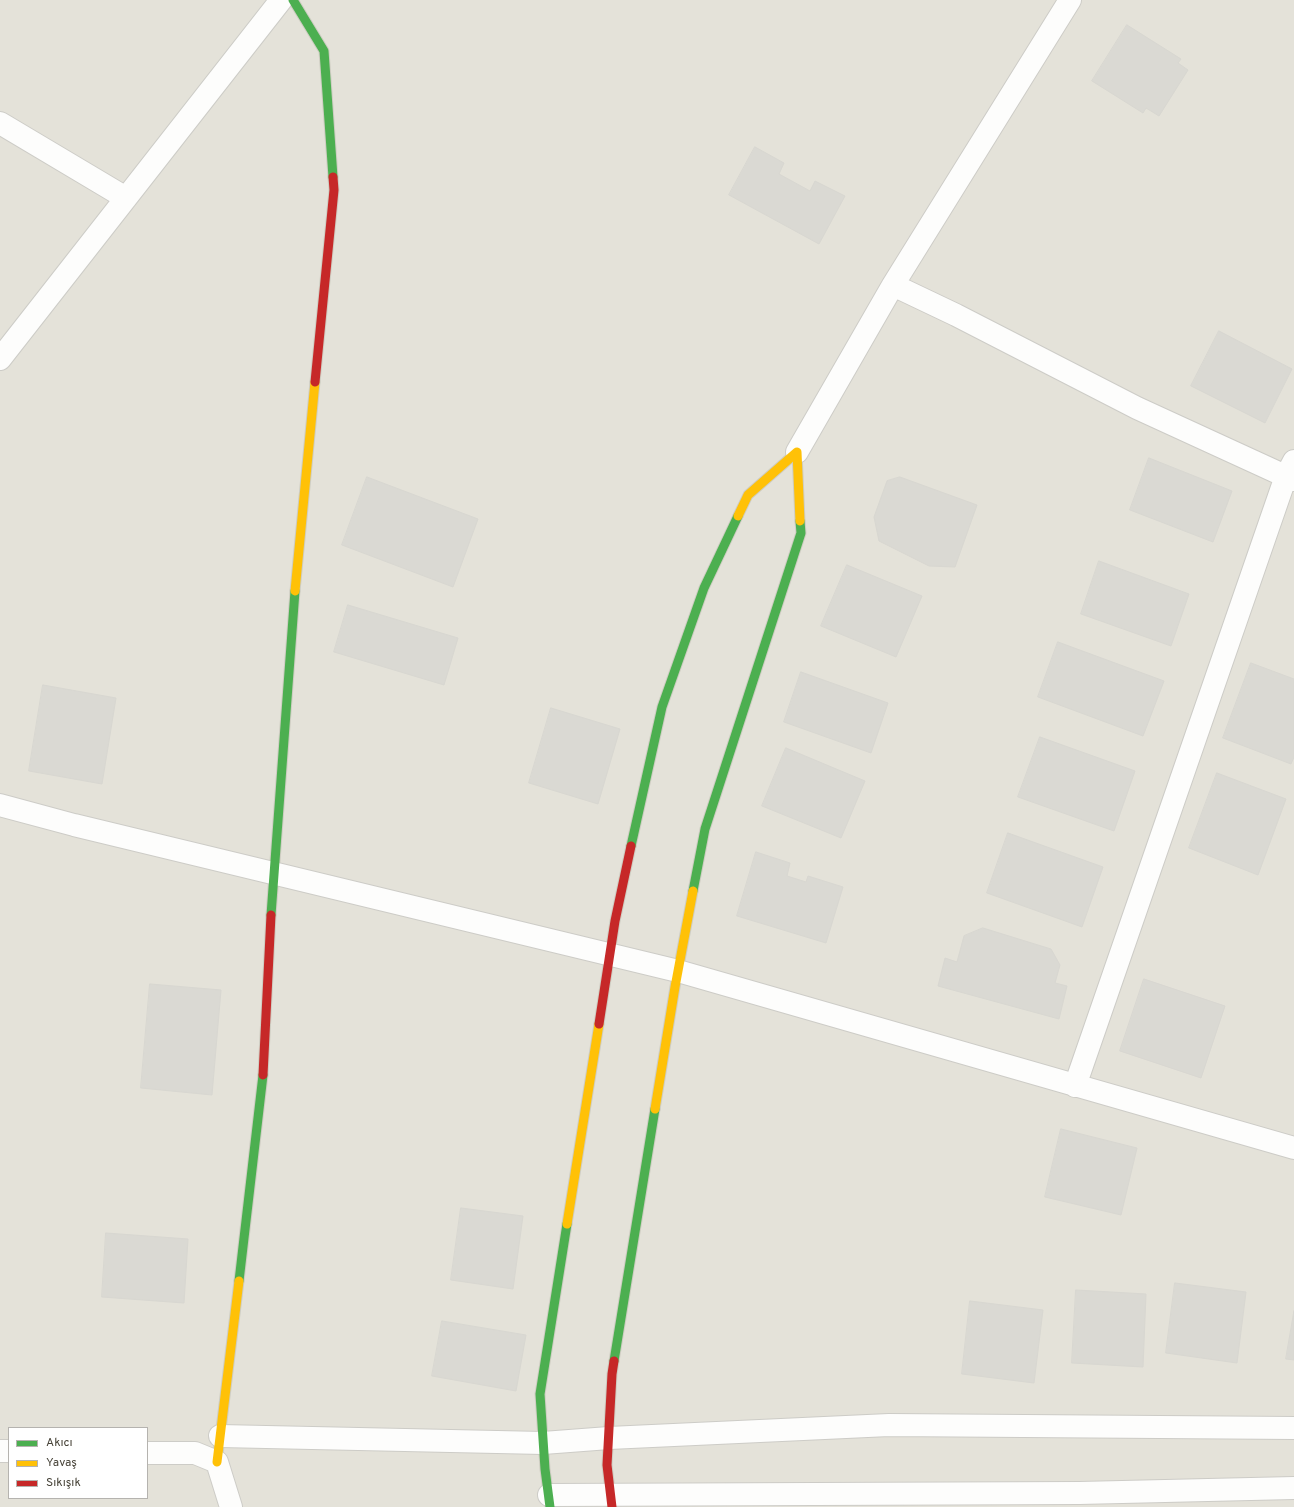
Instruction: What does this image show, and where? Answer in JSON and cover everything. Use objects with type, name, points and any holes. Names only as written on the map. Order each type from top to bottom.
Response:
[{"type":"street","points":[[0,359],[281,0]]},
{"type":"street","points":[[231,1507],[217,1462],[262,1089],[273,873],[299,538],[334,190],[324,51],[294,0]]},
{"type":"street","points":[[1070,0],[893,285],[797,452],[748,495],[704,588],[662,707],[615,921],[540,1394],[549,1501],[1020,1500],[1294,1488]]},
{"type":"street","points":[[0,123],[126,198]]},
{"type":"street","points":[[893,285],[956,315],[1137,408],[1291,472],[1075,1086]]},
{"type":"street","points":[[611,1501],[607,1465],[612,1374],[678,972],[705,829],[801,533],[797,452]]},
{"type":"street","points":[[0,805],[74,825],[678,972],[1294,1148]]},
{"type":"street","points":[[220,1436],[543,1443],[609,1438],[889,1425],[1294,1428]]},
{"type":"street","points":[[148,1453],[195,1453],[217,1462]]},
{"type":"shaded area","points":[[0,0],[1294,0],[1294,1507],[0,1507]]},
{"type":"building","points":[[1127,25],[1181,59],[1178,63],[1188,70],[1159,116],[1146,108],[1143,113],[1092,81]]},
{"type":"building","points":[[755,147],[784,163],[779,174],[810,191],[815,181],[845,196],[819,244],[729,195]]},
{"type":"building","points":[[1219,331],[1292,369],[1265,423],[1191,386]]},
{"type":"building","points":[[1149,458],[1232,491],[1213,542],[1130,510]]},
{"type":"building","points":[[367,477],[478,519],[453,587],[342,545]]},
{"type":"building","points":[[900,477],[977,505],[955,567],[929,566],[879,541],[874,517],[887,481]]},
{"type":"building","points":[[1099,561],[1189,594],[1171,646],[1081,614]]},
{"type":"building","points":[[847,565],[922,596],[896,657],[821,626]]},
{"type":"building","points":[[348,605],[458,638],[444,685],[334,652]]},
{"type":"building","points":[[1058,642],[1164,681],[1143,736],[1038,697]]},
{"type":"building","points":[[1251,663],[1294,679],[1294,757],[1291,764],[1223,738]]},
{"type":"building","points":[[801,672],[888,703],[871,753],[784,722]]},
{"type":"building","points":[[43,685],[116,698],[102,784],[29,771]]},
{"type":"building","points":[[551,708],[620,729],[598,804],[529,783]]},
{"type":"building","points":[[1040,737],[1135,771],[1114,831],[1018,797]]},
{"type":"building","points":[[786,748],[865,781],[841,838],[762,806]]},
{"type":"building","points":[[1217,773],[1286,799],[1258,875],[1189,848]]},
{"type":"building","points":[[1008,833],[1103,867],[1082,927],[987,893]]},
{"type":"building","points":[[756,852],[790,863],[787,876],[806,882],[808,876],[843,887],[826,943],[737,916]]},
{"type":"building","points":[[983,928],[1051,949],[1060,965],[1055,983],[1067,986],[1059,1019],[938,986],[945,958],[957,962],[964,936]]},
{"type":"building","points":[[1144,979],[1225,1006],[1201,1078],[1120,1051]]},
{"type":"building","points":[[150,984],[221,990],[212,1095],[141,1088]]},
{"type":"building","points":[[1061,1129],[1137,1148],[1121,1215],[1045,1197]]},
{"type":"building","points":[[461,1208],[523,1216],[513,1289],[451,1280]]},
{"type":"building","points":[[106,1233],[188,1239],[184,1303],[102,1297]]},
{"type":"building","points":[[1175,1283],[1246,1292],[1237,1363],[1166,1353]]},
{"type":"building","points":[[1076,1290],[1146,1294],[1143,1367],[1072,1363]]},
{"type":"building","points":[[970,1301],[1043,1310],[1034,1383],[962,1374]]},
{"type":"building","points":[[1294,1311],[1294,1360],[1286,1359]]},
{"type":"building","points":[[442,1321],[526,1335],[516,1391],[432,1376]]},
{"type":"traffic: fast","points":[[293,0],[324,51],[333,177]]},
{"type":"traffic: fast","points":[[631,846],[662,707],[704,588],[738,516]]},
{"type":"traffic: fast","points":[[693,891],[705,829],[801,533],[800,521]]},
{"type":"traffic: fast","points":[[271,915],[295,591]]},
{"type":"traffic: fast","points":[[239,1281],[263,1075]]},
{"type":"traffic: fast","points":[[614,1361],[655,1109]]},
{"type":"traffic: fast","points":[[550,1507],[545,1469],[540,1394],[567,1224]]},
{"type":"traffic: slow","points":[[295,591],[315,382]]},
{"type":"traffic: slow","points":[[738,516],[748,495],[797,452],[800,521]]},
{"type":"traffic: slow","points":[[655,1109],[675,987],[693,891]]},
{"type":"traffic: slow","points":[[567,1224],[599,1024]]},
{"type":"traffic: slow","points":[[217,1462],[239,1281]]},
{"type":"traffic: jam","points":[[315,382],[334,190],[333,177]]},
{"type":"traffic: jam","points":[[599,1024],[615,921],[631,846]]},
{"type":"traffic: jam","points":[[263,1075],[271,915]]},
{"type":"traffic: jam","points":[[612,1507],[607,1465],[614,1361]]}]
